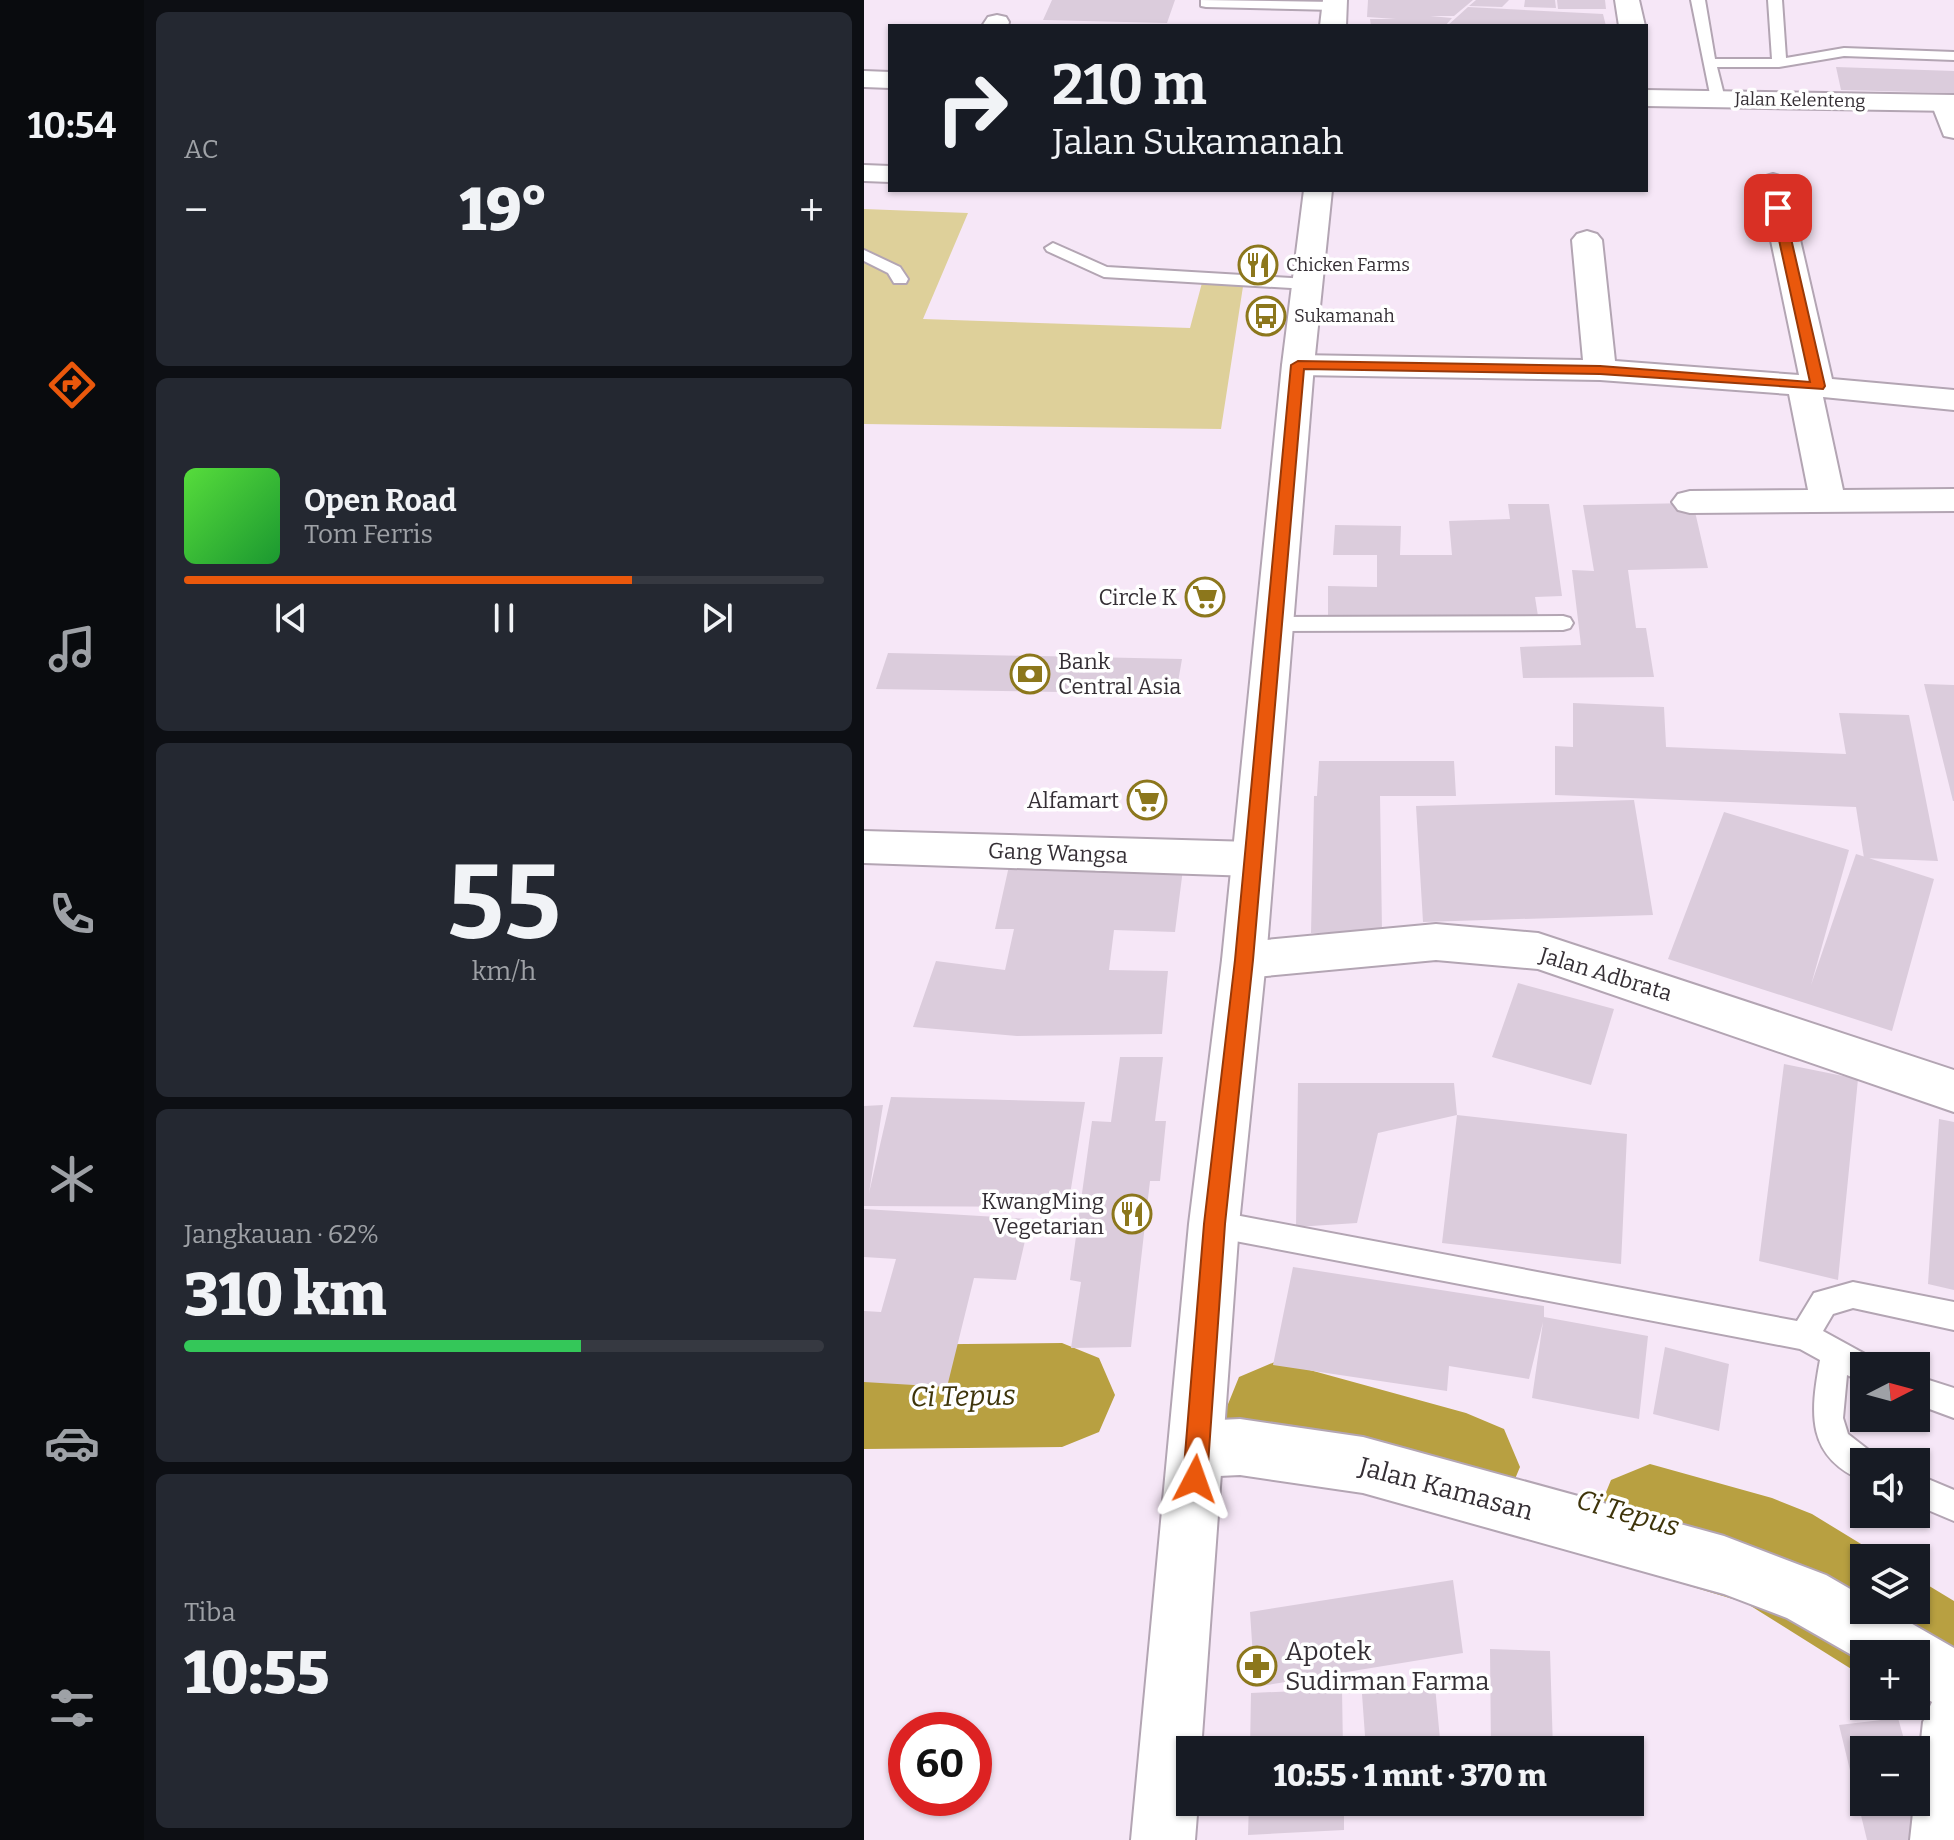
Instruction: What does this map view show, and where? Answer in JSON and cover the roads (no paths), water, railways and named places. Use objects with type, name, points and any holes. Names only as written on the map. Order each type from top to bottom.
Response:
[{"type":"street","points":[[1627,0],[1632,24]]},
{"type":"street","points":[[864,79],[888,80]]},
{"type":"street","name":"Jalan Kelenteng","points":[[1648,97],[1949,103]]},
{"type":"street","points":[[1949,103],[1954,130]]},
{"type":"street","points":[[864,173],[888,174]]},
{"type":"street","points":[[1773,183],[1811,386],[1828,500]]},
{"type":"street","points":[[1163,1840],[1214,1224],[1244,960],[1298,365],[1318,192]]},
{"type":"street","points":[[1587,240],[1600,370]]},
{"type":"street","points":[[1298,365],[1600,370],[1954,400]]},
{"type":"street","points":[[1690,502],[1954,500]]},
{"type":"street","name":"Gang Wangsa","points":[[864,847],[1252,859]]},
{"type":"street","name":"Jalan Adbrata","points":[[1244,960],[1436,942],[1538,951],[1954,1091]]},
{"type":"street","name":"Jalan Kamasan","points":[[1198,1442],[1363,1465],[1724,1565],[1805,1596],[1883,1640]]},
{"type":"street","points":[[1930,1667],[1954,1681]]},
{"type":"street","points":[[1942,1840],[1954,1722]]},
{"type":"lane","points":[[1698,0],[1718,99]]},
{"type":"lane","points":[[1775,0],[1779,63]]},
{"type":"lane","points":[[1206,3],[1335,11]]},
{"type":"lane","points":[[1709,63],[1779,63],[1844,52],[1954,56]]},
{"type":"lane","points":[[1053,248],[1104,272],[1308,284]]},
{"type":"lane","points":[[864,255],[894,270],[900,279]]},
{"type":"lane","points":[[1275,624],[1563,623]]},
{"type":"lane","points":[[1214,1224],[1804,1336],[1850,1362]]},
{"type":"lane","points":[[1804,1336],[1824,1303],[1853,1295],[1954,1316]]},
{"type":"lane","points":[[1836,1354],[1825,1415],[1832,1437],[1850,1456]]},
{"type":"lane","points":[[1930,1395],[1954,1403]]},
{"type":"lane","points":[[1930,1495],[1954,1506]]},
{"type":"waterway","name":"Ci Tepus","points":[[864,1397],[1062,1395]]},
{"type":"waterway","name":"Ci Tepus","points":[[1277,1414],[1466,1467]]},
{"type":"waterway","name":"Ci Tepus","points":[[1650,1519],[1772,1554],[1954,1667]]},
{"type":"place","name":"Chicken Farms","points":[[1258,265]]},
{"type":"place","name":"Sukamanah","points":[[1266,316]]},
{"type":"place","name":"Circle K","points":[[1205,597]]},
{"type":"place","name":"Bank Central Asia","points":[[1030,674]]},
{"type":"place","name":"Alfamart","points":[[1147,800]]},
{"type":"place","name":"KwangMing Vegetarian","points":[[1132,1214]]},
{"type":"place","name":"Apotek Sudirman Farma","points":[[1257,1666]]}]
